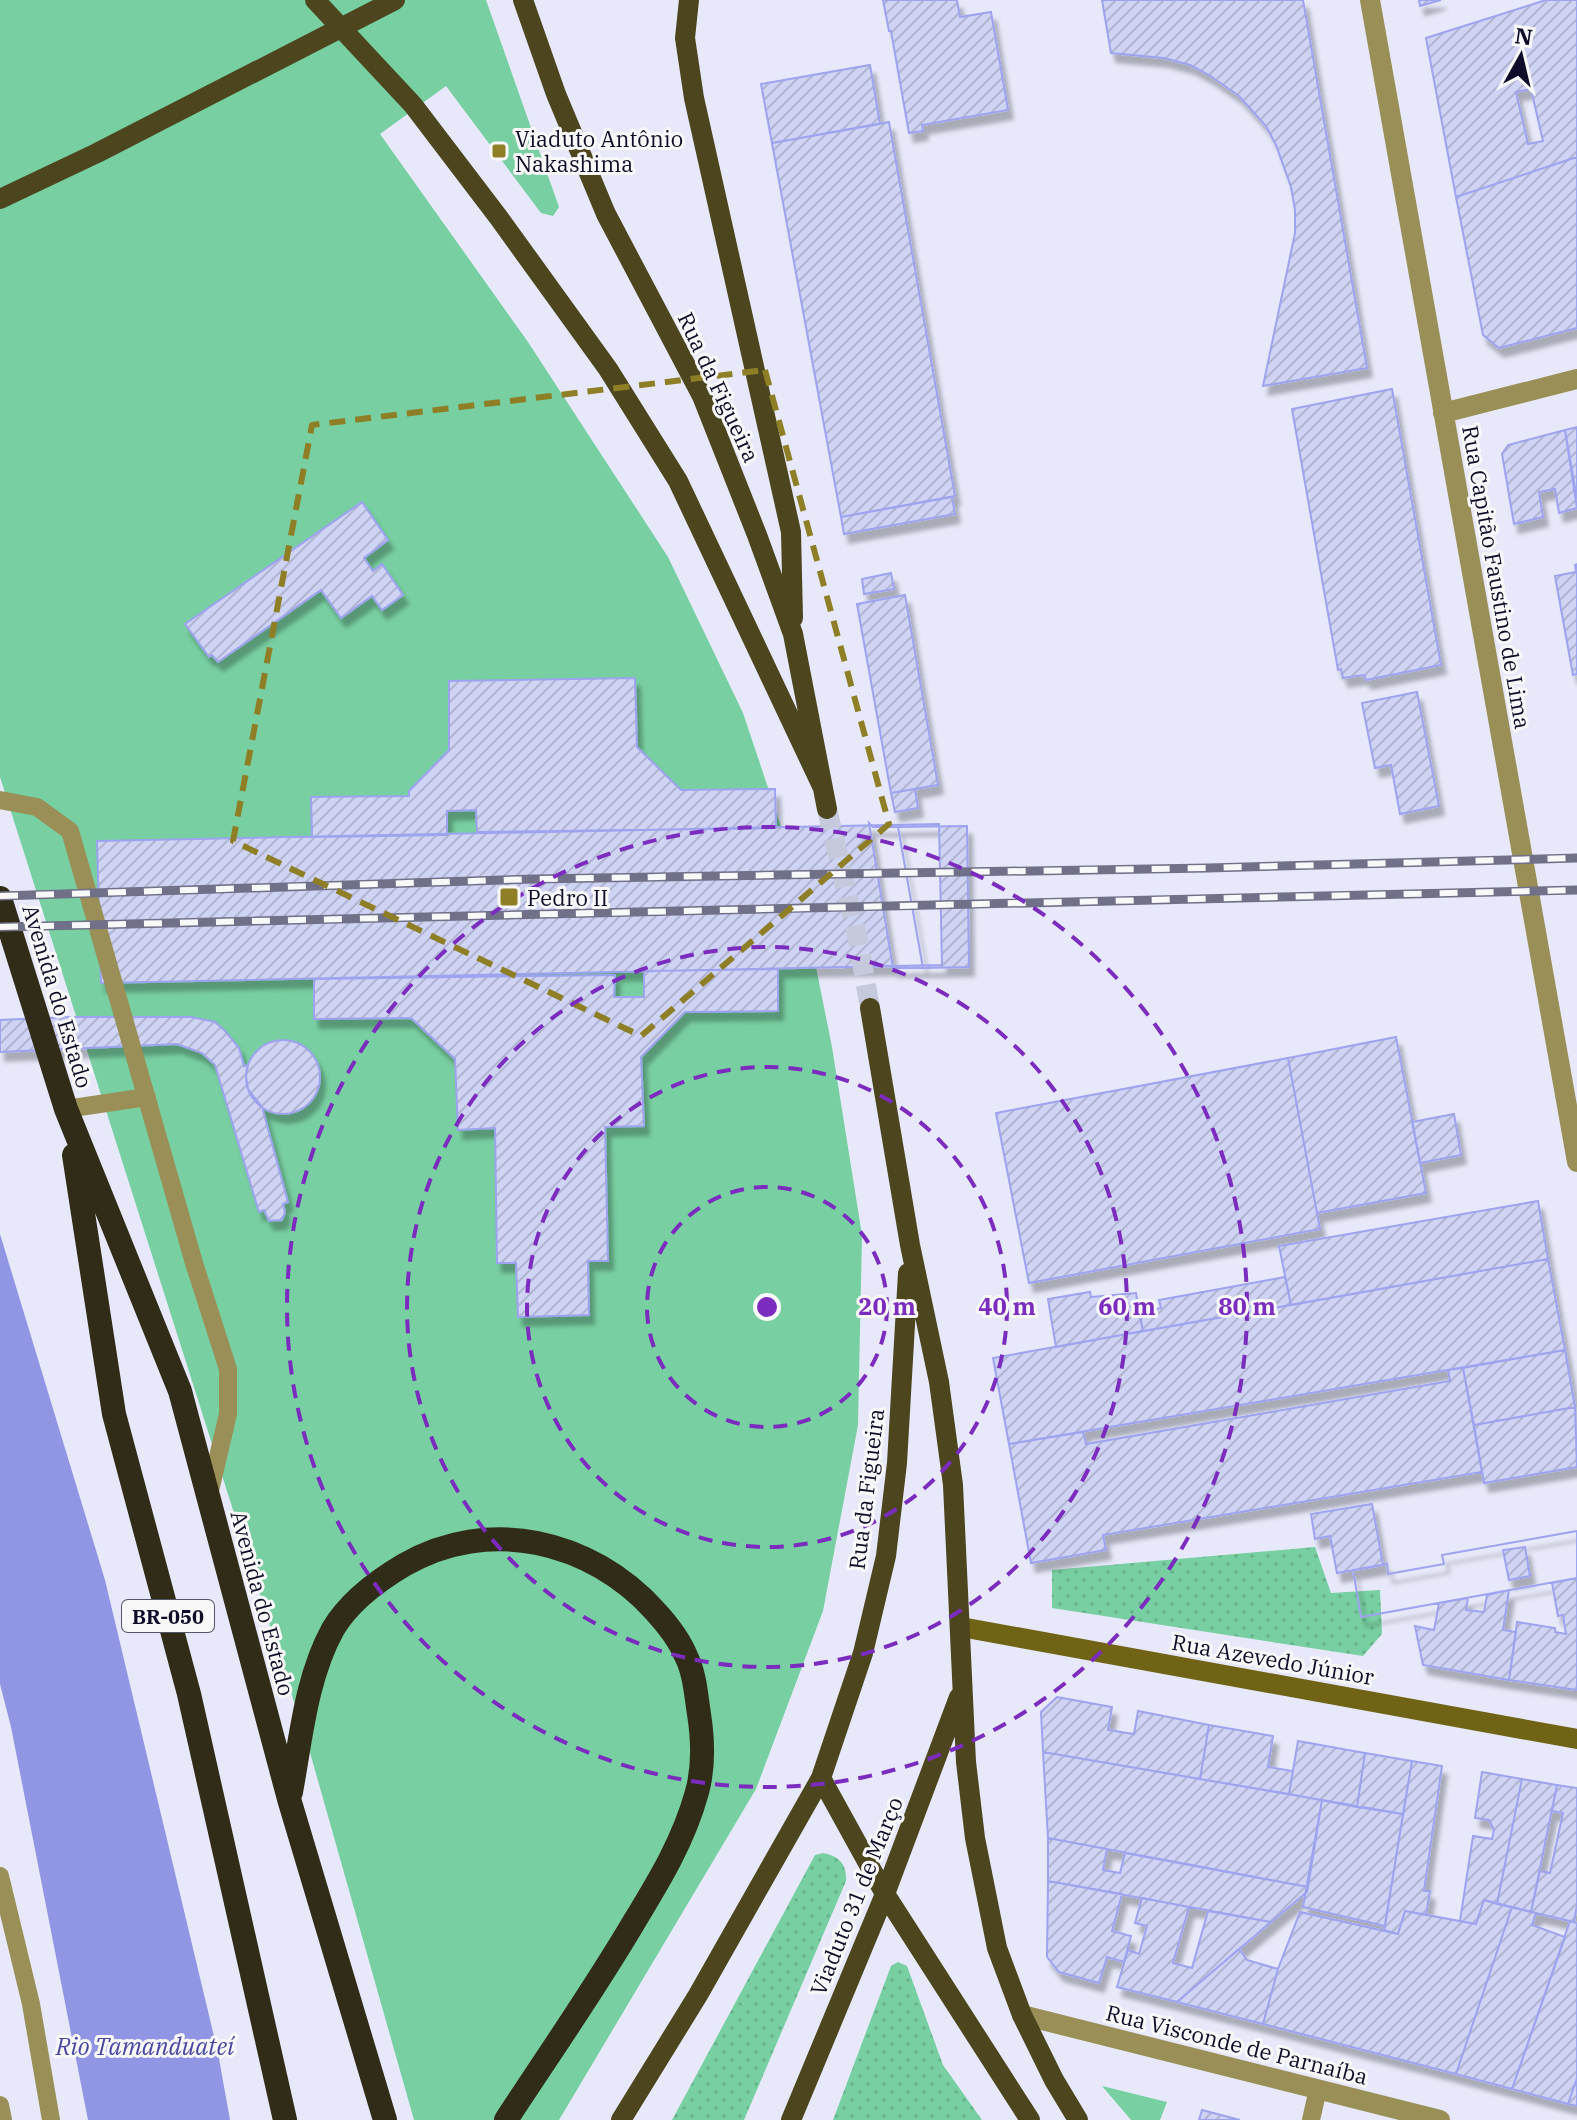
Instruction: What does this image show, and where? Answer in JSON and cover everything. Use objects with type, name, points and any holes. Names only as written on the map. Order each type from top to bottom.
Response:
[{"type":"highway","name":"Avenida do Estado","points":[[0,898],[66,1109],[180,1391],[289,1799],[385,2120]]},
{"type":"highway","name":"Avenida do Estado","points":[[66,1109],[114,1414],[189,1694],[285,2120]]},
{"type":"highway","points":[[289,1799],[308,1700],[320,1659],[334,1629],[350,1607],[381,1578],[415,1559],[456,1543],[492,1538],[535,1541],[583,1557],[620,1578],[668,1626],[687,1656],[695,1685],[703,1742],[698,1791],[673,1858],[616,1952],[506,2120]]},
{"type":"main road","points":[[315,0],[413,105],[608,369],[678,481],[822,786]]},
{"type":"main road","points":[[0,199],[97,153],[395,0]]},
{"type":"main road","points":[[689,0],[685,38],[694,98],[791,532],[793,634]]},
{"type":"main road","name":"Rua da Figueira","points":[[526,4],[556,94],[606,214],[702,396],[757,535],[793,634],[827,809]]},
{"type":"main road","name":"Rua da Figueira","points":[[870,1008],[910,1245],[939,1382],[953,1485],[966,1762],[975,1838],[997,1948],[1022,2015],[1078,2120]]},
{"type":"main road","name":"Rua da Figueira","points":[[623,2118],[698,1995],[821,1778],[863,1653],[886,1556],[897,1463],[910,1245]]},
{"type":"main road","name":"Viaduto 31 de Março","points":[[791,2120],[885,1894],[962,1689]]},
{"type":"main road","points":[[821,1778],[885,1894],[1030,2120]]},
{"type":"street","name":"Rua Capitão Faustino de Lima","points":[[1370,0],[1577,1162]]},
{"type":"street","points":[[1443,413],[1577,379]]},
{"type":"street","name":"Rua Azevedo Júnior","points":[[961,1627],[1577,1739]]},
{"type":"street","name":"Rua Visconde de Parnaíba","points":[[1022,2015],[1440,2120]]},
{"type":"lane","points":[[0,800],[37,807],[70,831],[194,1263],[228,1369],[228,1414],[208,1497]]},
{"type":"lane","points":[[66,1109],[147,1097]]},
{"type":"lane","points":[[0,1876],[31,2004],[51,2120]]},
{"type":"lane","points":[[1311,2120],[1318,2089]]},
{"type":"lane","points":[[0,2105],[3,2120]]},
{"type":"highlighted area","points":[[765,370],[889,824],[641,1036],[233,841],[312,425]]},
{"type":"green space","points":[[0,0],[486,0],[559,207],[553,216],[541,213],[446,86],[380,134],[528,342],[668,557],[743,713],[798,877],[832,1047],[862,1235],[858,1425],[823,1611],[756,1789],[559,2120],[414,2120],[309,1749],[0,777]]},
{"type":"green space","points":[[1315,1547],[1331,1593],[1380,1590],[1382,1634],[1363,1656],[1052,1608],[1052,1570]]},
{"type":"green space","points":[[823,1853],[841,1862],[846,1881],[744,2120],[672,2120],[815,1855]]},
{"type":"green space","points":[[898,1962],[907,1966],[943,2065],[982,2120],[833,2120],[891,1966]]},
{"type":"green space","points":[[1102,2086],[1167,2102],[1160,2120],[1131,2120]]},
{"type":"water","name":"Rio Tamanduateí","points":[[0,1234],[105,1580],[218,2053],[230,2120],[88,2120],[0,1684]]},
{"type":"building","points":[[883,0],[957,0],[960,17],[991,12],[1008,110],[922,125],[923,131],[909,133]]},
{"type":"building","points":[[1102,0],[1303,0],[1367,368],[1263,386],[1295,233],[1291,187],[1276,145],[1266,126],[1239,96],[1209,75],[1190,65],[1164,58],[1111,53]]},
{"type":"building","points":[[1419,0],[1441,0],[1420,6]]},
{"type":"building","points":[[1546,0],[1577,0],[1577,157],[1456,197],[1426,38]],"holes":[[[1531,89],[1543,141],[1528,144],[1516,92]]]},
{"type":"building","points":[[870,65],[880,124],[772,143],[761,84]]},
{"type":"building","points":[[889,122],[955,496],[841,517],[772,143]]},
{"type":"building","points":[[1577,157],[1577,328],[1499,348],[1483,335],[1456,197]]},
{"type":"building","points":[[1392,389],[1441,665],[1366,680],[1364,675],[1343,678],[1341,669],[1338,670],[1292,409]]},
{"type":"building","points":[[1577,427],[1577,499],[1565,430]]},
{"type":"building","points":[[1565,430],[1577,508],[1559,513],[1555,489],[1539,492],[1543,517],[1514,524],[1502,454],[1508,445]]},
{"type":"building","points":[[952,497],[955,514],[844,534],[841,517]]},
{"type":"building","points":[[362,502],[388,540],[364,558],[373,571],[382,564],[403,595],[382,610],[372,596],[341,618],[321,590],[218,662],[212,655],[209,657],[185,624]]},
{"type":"building","points":[[1577,564],[1577,674],[1573,675],[1555,576],[1576,572]]},
{"type":"building","points":[[891,573],[894,589],[864,594],[862,579]]},
{"type":"building","points":[[905,595],[938,785],[891,793],[857,604]]},
{"type":"building","points":[[635,678],[637,747],[681,790],[775,789],[776,828],[477,832],[476,810],[447,811],[447,835],[312,837],[311,797],[409,796],[409,791],[449,750],[449,681]]},
{"type":"building","points":[[1417,692],[1439,806],[1400,814],[1391,765],[1375,768],[1362,703]]},
{"type":"building","points":[[915,789],[918,808],[895,812],[891,793]]},
{"type":"building","points":[[869,823],[873,827],[898,827],[923,968],[893,968]]},
{"type":"building","points":[[939,824],[942,965],[101,983],[97,841]]},
{"type":"building","points":[[967,826],[969,967],[923,968],[898,827]]},
{"type":"building","points":[[778,969],[778,1011],[685,1012],[641,1057],[644,1126],[605,1127],[608,1261],[588,1261],[589,1315],[518,1317],[516,1263],[497,1263],[495,1128],[458,1130],[455,1059],[411,1018],[314,1019],[314,979],[615,975],[614,997],[644,997],[644,971]]},
{"type":"building","points":[[191,1017],[215,1022],[225,1031],[239,1048],[244,1066],[248,1065],[248,1089],[262,1107],[288,1202],[283,1204],[285,1212],[282,1220],[269,1221],[264,1210],[259,1212],[215,1065],[202,1053],[177,1044],[0,1052],[0,1020]]},
{"type":"building","points":[[1396,1037],[1426,1193],[1317,1213],[1288,1058]]},
{"type":"building","points":[[283,1040],[304,1046],[314,1056],[320,1077],[314,1098],[304,1108],[283,1114],[262,1108],[252,1098],[246,1077],[252,1056],[262,1046]]},
{"type":"building","points":[[1288,1058],[1320,1229],[1029,1283],[996,1113]]},
{"type":"building","points":[[1454,1114],[1461,1155],[1420,1163],[1412,1122]]},
{"type":"building","points":[[1538,1201],[1548,1259],[1291,1305],[1279,1246]]},
{"type":"building","points":[[1548,1259],[1565,1350],[1009,1444],[993,1358]]},
{"type":"building","points":[[1285,1277],[1291,1305],[1143,1331],[1139,1313],[1161,1308],[1159,1300]]},
{"type":"building","points":[[1090,1292],[1091,1297],[1136,1293],[1143,1331],[1056,1347],[1048,1299]]},
{"type":"building","points":[[1565,1350],[1575,1407],[1474,1425],[1463,1368]]},
{"type":"building","points":[[1463,1368],[1482,1472],[1103,1535],[1106,1550],[1031,1563],[1009,1444],[1083,1432],[1086,1444],[1450,1381],[1448,1370]]},
{"type":"building","points":[[1575,1407],[1577,1467],[1484,1483],[1474,1425]]},
{"type":"building","points":[[1372,1504],[1383,1565],[1337,1573],[1330,1536],[1315,1539],[1311,1514]]},
{"type":"building","points":[[1577,1531],[1577,1578],[1361,1617],[1353,1570],[1387,1564],[1388,1574],[1444,1564],[1442,1555]],"holes":[[[1525,1547],[1530,1576],[1509,1580],[1503,1550]]]},
{"type":"building","points":[[1577,1531],[1577,1578],[1361,1617],[1353,1570],[1387,1564],[1388,1574],[1444,1564],[1442,1555]]},
{"type":"building","points":[[1577,1578],[1577,1690],[1509,1680],[1517,1622],[1555,1628],[1555,1632],[1566,1634],[1563,1615],[1558,1616],[1552,1583]]},
{"type":"building","points":[[1509,1590],[1503,1630],[1516,1632],[1509,1680],[1423,1665],[1415,1626],[1434,1630],[1439,1603],[1468,1598],[1466,1610],[1484,1612],[1487,1595]]},
{"type":"building","points":[[1057,1697],[1112,1707],[1108,1730],[1134,1734],[1138,1711],[1209,1725],[1200,1779],[1043,1752],[1041,1712]]},
{"type":"building","points":[[1209,1725],[1273,1736],[1268,1767],[1293,1771],[1289,1794],[1200,1779]]},
{"type":"building","points":[[1298,1741],[1365,1753],[1357,1807],[1289,1794]]},
{"type":"building","points":[[1043,1752],[1322,1800],[1308,1887],[1048,1838]]},
{"type":"building","points":[[1365,1753],[1412,1761],[1403,1814],[1357,1807]]},
{"type":"building","points":[[1412,1761],[1442,1766],[1424,1891],[1430,1891],[1426,1915],[1405,1911],[1398,1934],[1384,1930]]},
{"type":"building","points":[[1482,1772],[1522,1779],[1497,1904],[1484,1900],[1476,1924],[1460,1921],[1473,1836],[1492,1839],[1494,1830],[1489,1820],[1475,1818]]},
{"type":"building","points":[[1522,1779],[1557,1785],[1531,1912],[1497,1904]]},
{"type":"building","points":[[1557,1785],[1577,1788],[1577,1905],[1574,1922],[1531,1912],[1540,1871],[1550,1873],[1563,1813],[1552,1811]]},
{"type":"building","points":[[1322,1800],[1403,1814],[1385,1926],[1303,1907]]},
{"type":"building","points":[[1048,1838],[1107,1849],[1103,1870],[1120,1873],[1125,1853],[1308,1887],[1307,1892],[1271,1922],[1048,1881]]},
{"type":"building","points":[[1048,1881],[1122,1894],[1112,1931],[1131,1936],[1124,1962],[1107,1957],[1099,1983],[1059,1972],[1047,1957]]},
{"type":"building","points":[[1142,1898],[1189,1907],[1173,1963],[1192,1968],[1208,1911],[1271,1922],[1177,2002],[1117,1987],[1128,1950],[1139,1954],[1147,1926],[1135,1923]]},
{"type":"building","points":[[1484,1900],[1512,1907],[1456,2074],[1263,2024],[1278,1969],[1300,1912],[1398,1934],[1405,1911],[1476,1924]]},
{"type":"building","points":[[1512,1907],[1536,1913],[1532,1925],[1565,1937],[1512,2089],[1456,2074]]},
{"type":"building","points":[[1570,1921],[1577,1923],[1577,2078],[1568,2104],[1512,2089]]},
{"type":"building","points":[[1239,1949],[1247,1960],[1278,1969],[1263,2024],[1177,2002]]},
{"type":"building","points":[[1577,2078],[1577,2106],[1568,2104]]},
{"type":"building","points":[[1202,2110],[1240,2120],[1199,2120]]},
{"type":"tunnel","points":[[827,809],[858,940],[870,1008]]},
{"type":"railway","points":[[0,896],[535,879],[1208,868],[1577,858]]},
{"type":"railway","points":[[0,927],[1577,890]]},
{"type":"place","name":"Viaduto Antônio Nakashima","points":[[499,151]]},
{"type":"place","name":"Pedro II","points":[[509,897]]}]
